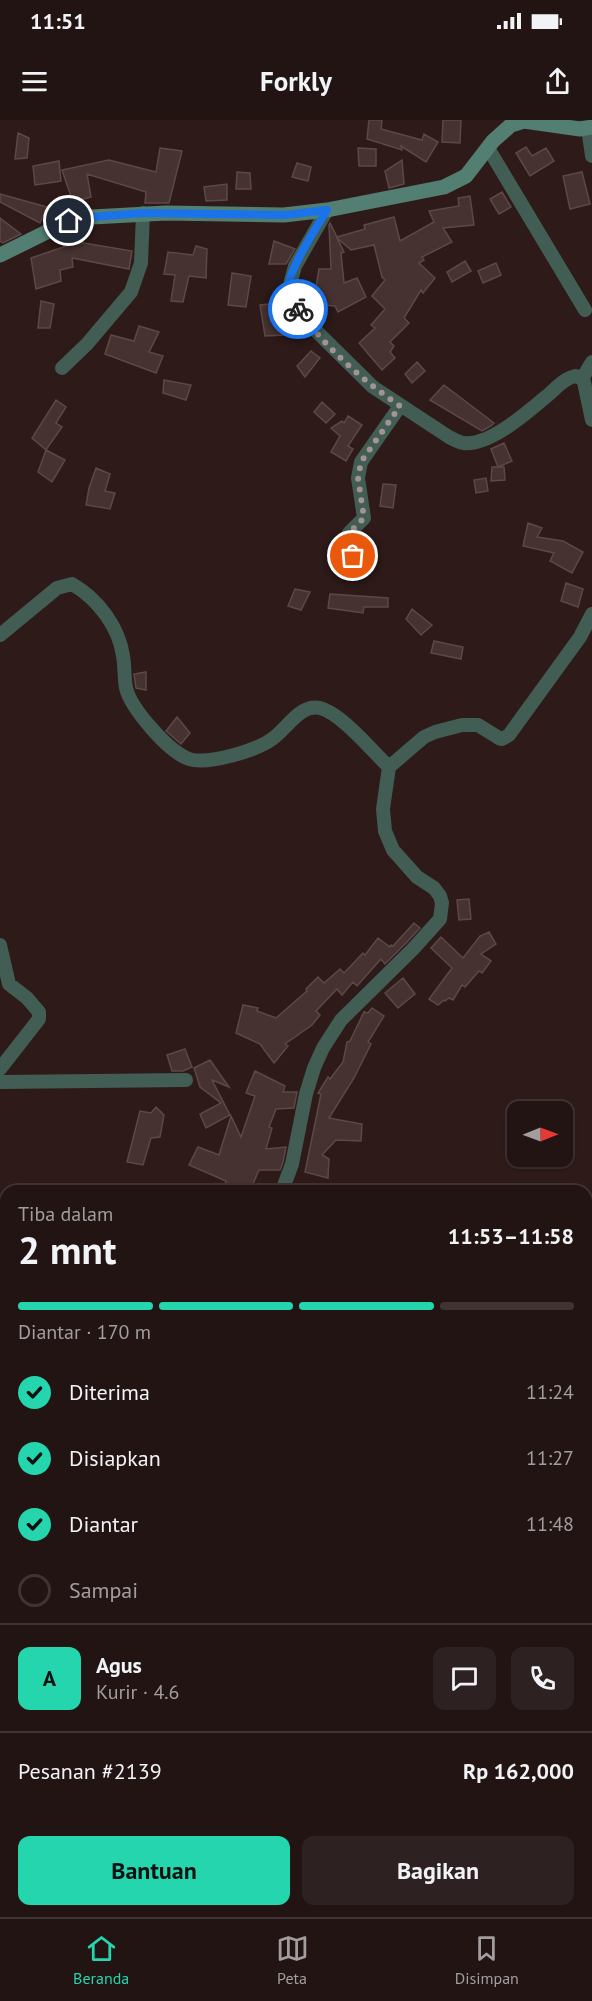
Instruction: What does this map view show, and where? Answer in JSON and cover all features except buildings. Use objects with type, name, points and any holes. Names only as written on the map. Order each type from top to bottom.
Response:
[{"type":"main road","points":[[0,255],[69,221],[92,217],[143,213],[285,215],[327,210],[444,187],[466,176],[493,141],[511,125],[524,121],[580,129],[590,128]]},
{"type":"street","points":[[590,128],[592,156]]},
{"type":"street","points":[[488,148],[585,310]]},
{"type":"street","points":[[327,210],[295,266],[288,292],[307,322],[373,387],[461,443],[473,443],[487,438],[524,416],[571,376],[582,380],[586,387],[592,420]]},
{"type":"street","points":[[62,368],[87,345],[131,292],[141,264],[143,213]]},
{"type":"street","points":[[582,380],[592,362]]},
{"type":"street","points":[[357,573],[349,533],[364,518],[358,478],[361,462],[400,406]]},
{"type":"street","points":[[0,635],[57,588],[72,584],[82,590],[104,613],[119,636],[124,658],[126,690],[136,709],[168,747],[189,759],[206,760],[229,756],[272,740],[302,711],[318,707],[335,714],[388,767]]},
{"type":"street","points":[[284,1185],[292,1164],[306,1094],[323,1048],[341,1020],[414,949],[440,919],[442,903],[440,896],[434,888],[417,877],[393,850],[385,831],[383,809],[388,767],[424,737],[435,732],[478,725],[502,739],[509,735],[580,638],[592,614]]},
{"type":"street","points":[[0,945],[9,984],[27,998],[39,1012],[39,1019],[0,1069]]},
{"type":"street","points":[[0,1082],[186,1080]]},
{"type":"way so far","points":[[298,309],[307,322],[335,351],[373,387],[400,406],[361,462],[358,478],[364,518],[349,533],[353,556]]},
{"type":"route","points":[[69,221],[143,213],[285,215],[327,210],[295,266],[288,287],[290,297],[298,309]]}]
